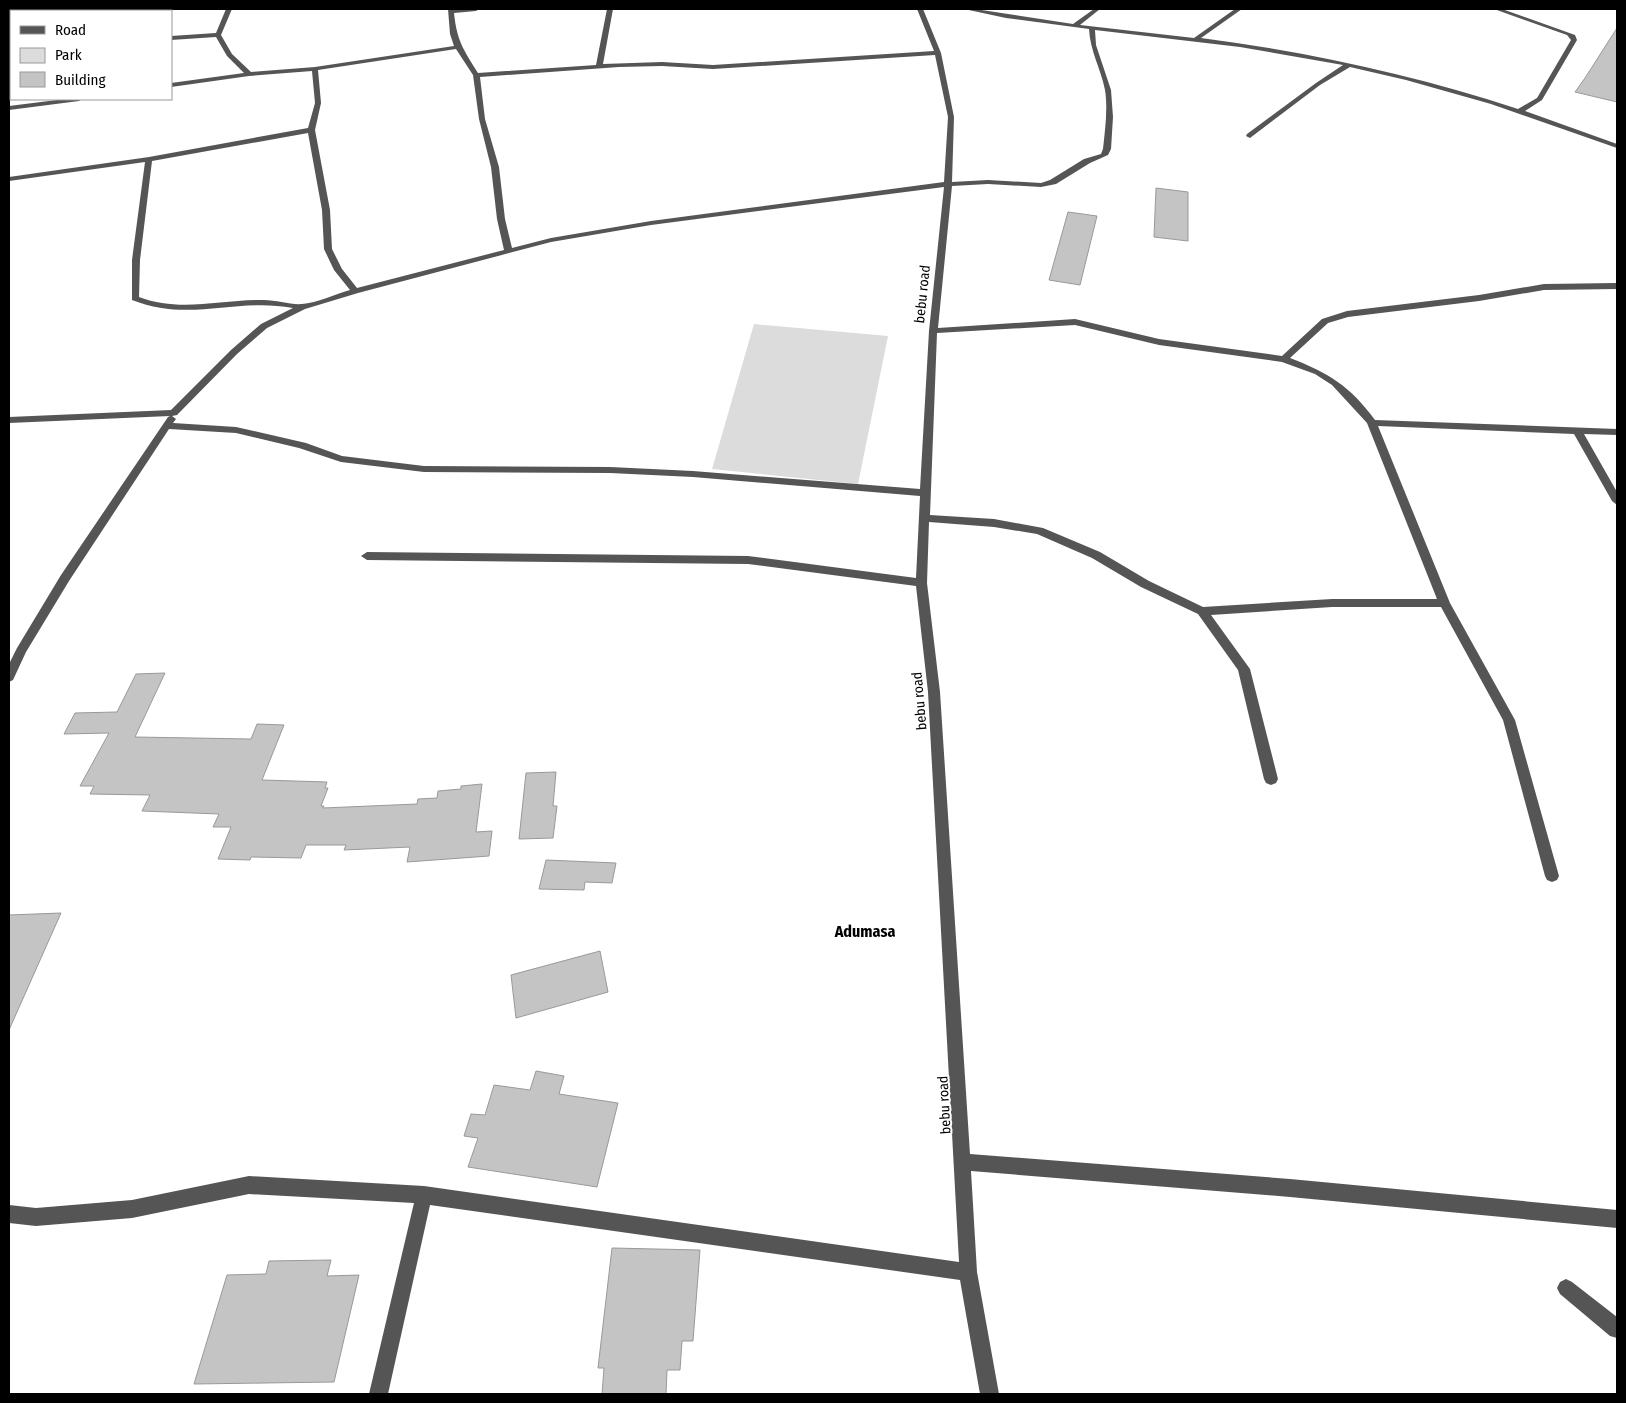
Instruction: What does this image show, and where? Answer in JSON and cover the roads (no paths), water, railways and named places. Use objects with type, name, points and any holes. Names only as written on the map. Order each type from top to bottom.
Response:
[{"type":"street","points":[[229,9],[218,35],[228,55],[248,74]]},
{"type":"street","points":[[476,9],[451,10],[453,34],[458,47],[476,75],[482,119],[496,168],[501,219],[508,250]]},
{"type":"street","points":[[599,66],[610,9]]},
{"type":"street","name":"bebu road","points":[[920,9],[938,54],[951,117],[948,184],[933,330],[921,583],[934,692],[948,905],[968,1272],[989,1394]]},
{"type":"street","points":[[967,9],[1074,26],[1196,39],[1279,51],[1348,65],[1450,90],[1519,111],[1617,146]]},
{"type":"street","points":[[1074,26],[1097,9]]},
{"type":"street","points":[[1196,39],[1239,9]]},
{"type":"street","points":[[1497,9],[1569,34],[1573,36],[1574,40],[1540,99],[1519,111]]},
{"type":"street","points":[[9,677],[15,651],[168,426],[174,413],[234,352],[264,326],[302,308],[355,291],[551,240],[651,223],[948,184],[988,182],[1041,185],[1053,182],[1087,161],[1104,155],[1107,149],[1110,117],[1108,90],[1093,45],[1092,28]]},
{"type":"street","points":[[172,38],[218,35]]},
{"type":"street","points":[[172,85],[248,74],[315,69],[458,47]]},
{"type":"street","points":[[476,75],[599,66],[662,64],[713,67],[938,54]]},
{"type":"street","points":[[1250,136],[1318,84],[1348,65]]},
{"type":"street","points":[[315,69],[318,103],[311,130],[326,210],[328,250],[338,270],[355,291]]},
{"type":"street","points":[[9,108],[71,100]]},
{"type":"street","points":[[9,178],[148,159],[311,130]]},
{"type":"street","points":[[148,159],[136,260],[135,298],[145,304],[179,307],[279,303],[302,308]]},
{"type":"street","points":[[1284,359],[1325,321],[1348,314],[1479,298],[1544,287],[1617,286]]},
{"type":"street","points":[[933,330],[1075,322],[1159,342],[1284,359],[1318,372],[1335,383],[1364,412],[1372,423],[1444,603],[1509,720],[1552,876]]},
{"type":"street","points":[[9,420],[174,413]]},
{"type":"street","points":[[1372,423],[1617,432]]},
{"type":"street","points":[[168,426],[236,430],[302,445],[341,459],[424,469],[610,470],[693,474],[925,493]]},
{"type":"street","points":[[1577,430],[1617,501]]},
{"type":"street","points":[[923,518],[994,523],[1039,531],[1096,555],[1138,580],[1202,611],[1244,669],[1271,779]]},
{"type":"street","points":[[367,556],[748,560],[921,583]]},
{"type":"street","points":[[1202,611],[1332,602],[1444,603]]},
{"type":"street","points":[[962,1162],[1290,1188],[1617,1219]]},
{"type":"street","points":[[9,1214],[36,1217],[132,1209],[248,1185],[424,1195],[968,1272]]},
{"type":"street","points":[[378,1394],[424,1195]]},
{"type":"street","points":[[1566,1288],[1617,1329]]},
{"type":"district","name":"Adumasa","points":[[865,931]]}]
